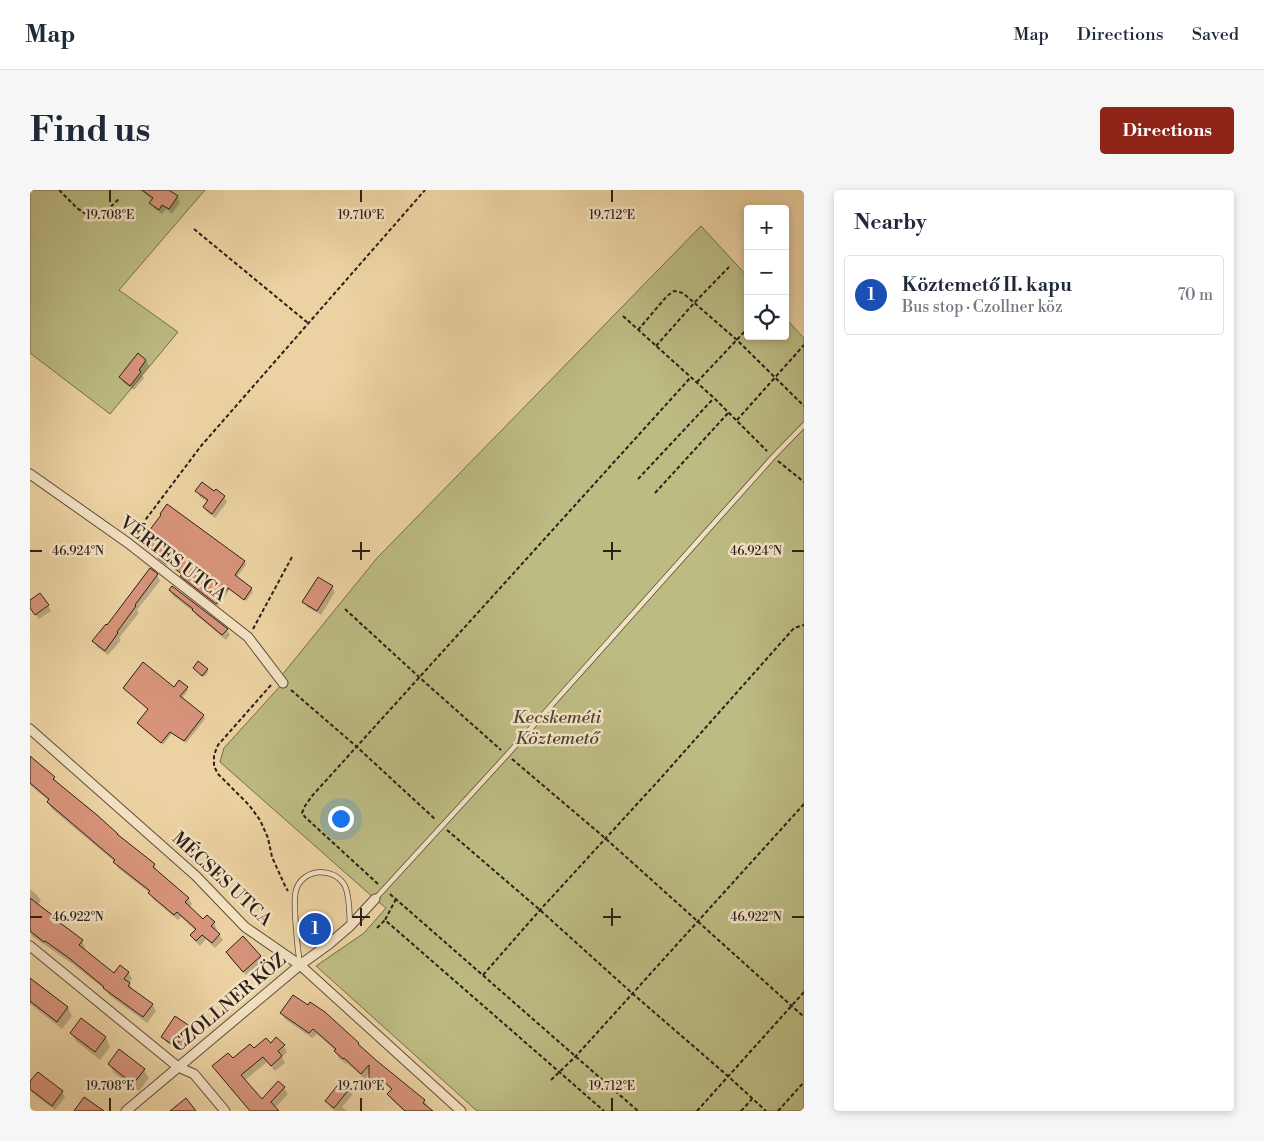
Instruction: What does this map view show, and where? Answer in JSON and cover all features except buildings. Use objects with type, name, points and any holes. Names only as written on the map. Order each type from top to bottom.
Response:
[{"type":"street","name":"VÉRTES UTCA","points":[[30,474],[128,543],[248,637],[283,683]]},
{"type":"street","name":"MÉCSES UTCA","points":[[30,729],[196,876],[246,927],[300,965],[461,1111]]},
{"type":"street","name":"CZOLLNER KÖZ","points":[[126,1111],[300,965],[329,944],[350,926],[375,899]]},
{"type":"street","points":[[30,946],[178,1067],[194,1074],[225,1111]]},
{"type":"lane","points":[[375,899],[507,755],[773,457],[804,425]]},
{"type":"lane","points":[[300,965],[296,942],[294,899],[297,886],[306,877],[318,872],[331,874],[342,881],[347,893],[350,926]]},
{"type":"path","points":[[59,190],[77,208],[90,217],[104,213],[120,198]]},
{"type":"path","points":[[128,543],[201,446],[425,190]]},
{"type":"path","points":[[194,229],[308,323]]},
{"type":"path","points":[[656,346],[729,267]]},
{"type":"path","points":[[638,330],[667,296],[674,291],[683,293],[737,340],[804,406]]},
{"type":"path","points":[[623,316],[729,412],[773,457],[804,482]]},
{"type":"path","points":[[697,382],[744,332]]},
{"type":"path","points":[[737,420],[804,345]]},
{"type":"path","points":[[638,1111],[384,889],[302,813],[312,796],[690,377]]},
{"type":"path","points":[[638,479],[714,398]]},
{"type":"path","points":[[655,493],[729,412]]},
{"type":"path","points":[[248,637],[292,557]]},
{"type":"path","points":[[345,609],[419,677],[605,838],[804,1017]]},
{"type":"path","points":[[483,975],[605,838],[660,780],[794,628],[804,625]]},
{"type":"path","points":[[294,899],[286,888],[272,857],[268,838],[260,820],[218,774],[214,766],[214,755],[218,745],[272,684],[283,683],[357,747],[442,826],[540,910],[766,1111]]},
{"type":"path","points":[[551,1080],[576,1056],[633,994],[804,804]]},
{"type":"path","points":[[378,928],[397,899]]},
{"type":"path","points":[[385,920],[604,1111]]},
{"type":"path","points":[[697,1111],[804,992]]},
{"type":"path","points":[[778,1111],[804,1082]]},
{"type":"path","points":[[741,1111],[752,1099]]},
{"type":"green space","points":[[30,190],[205,190],[119,290],[178,332],[110,414],[30,353]]},
{"type":"green space","name":"Kecskeméti Köztemető","points":[[701,226],[744,273],[744,340],[789,340],[789,322],[804,338],[804,1111],[477,1111],[316,966],[364,933],[386,908],[220,762],[224,748],[283,683],[287,681],[282,675],[377,558]]},
{"type":"place","name":"Köztemető II. kapu","points":[[315,929]]}]
